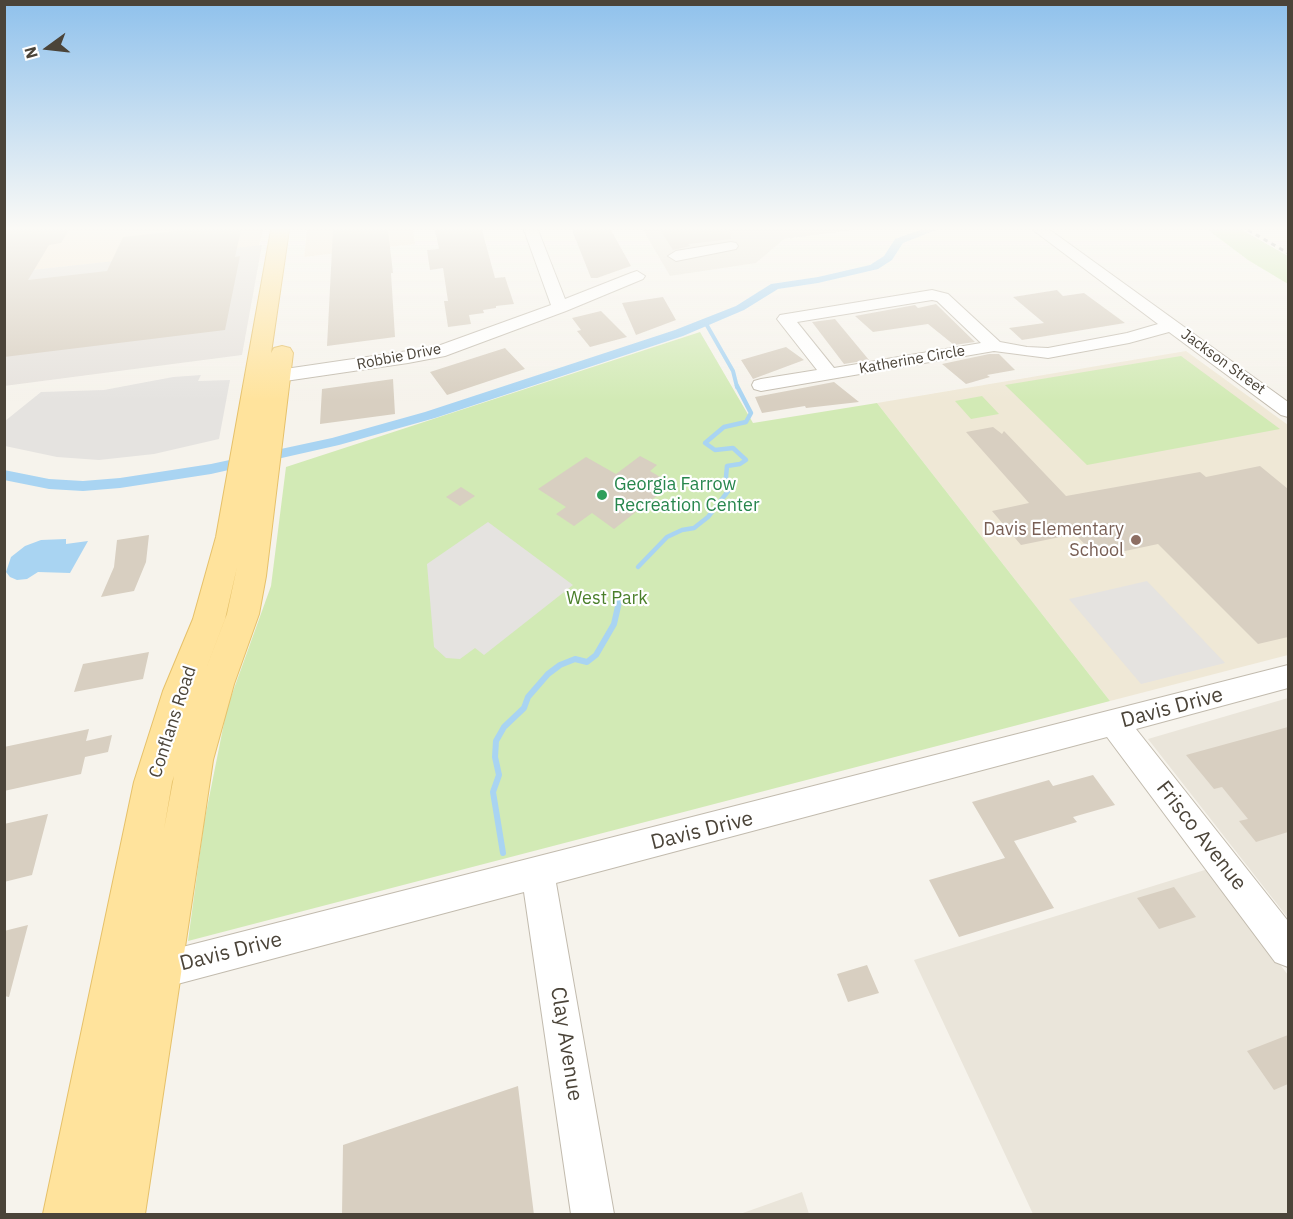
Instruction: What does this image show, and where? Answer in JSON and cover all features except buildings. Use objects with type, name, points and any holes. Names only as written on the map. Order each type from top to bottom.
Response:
[{"type":"main road","name":"Conflans Road","points":[[259,440],[258,379],[277,287]]},
{"type":"main road","name":"Conflans Road","points":[[69,1215],[217,684],[243,614],[233,591],[259,440],[279,376],[286,325],[287,287]]},
{"type":"main road","name":"Conflans Road","points":[[118,1215],[136,977]]},
{"type":"street","points":[[552,287],[560,307]]},
{"type":"street","name":"Robbie Drive","points":[[258,379],[408,358],[439,351],[610,287]]},
{"type":"street","name":"Jackson Street","points":[[1118,287],[1288,411]]},
{"type":"street","name":"Katherine Circle","points":[[829,374],[786,319],[932,295],[942,297],[994,346]]},
{"type":"street","name":"Katherine Circle","points":[[761,385],[994,346],[1048,353],[1129,338],[1172,326]]},
{"type":"street","name":"Davis Drive","points":[[136,977],[1288,677]]},
{"type":"street","name":"Frisco Avenue","points":[[1114,723],[1288,949]]},
{"type":"street","name":"Clay Avenue","points":[[538,873],[594,1215]]},
{"type":"shaded area","points":[[4,287],[254,287],[242,355],[4,386]]},
{"type":"shaded area","name":"Davis Elementary School","points":[[1186,351],[1288,425],[1288,655],[1110,701],[877,403]]},
{"type":"shaded area","points":[[201,375],[198,381],[230,380],[219,439],[154,454],[99,460],[57,457],[5,446],[5,421],[41,392],[104,390],[173,377]]},
{"type":"shaded area","points":[[488,522],[573,585],[484,655],[475,648],[460,659],[446,658],[434,647],[427,564]]},
{"type":"shaded area","points":[[1147,581],[1225,663],[1141,684],[1069,599]]},
{"type":"shaded area","points":[[1288,698],[1288,918],[1148,739]]},
{"type":"shaded area","points":[[1208,869],[1288,975],[1288,1214],[1033,1214],[914,960]]},
{"type":"shaded area","points":[[802,1192],[809,1214],[740,1214]]},
{"type":"green space","name":"West Park","points":[[700,332],[753,423],[877,403],[1110,701],[188,941],[204,823],[227,708],[271,586],[286,467]]},
{"type":"green space","points":[[1181,356],[1280,429],[1087,465],[1005,385]]},
{"type":"green space","points":[[982,396],[999,414],[971,419],[955,401]]},
{"type":"water","points":[[66,539],[66,544],[88,541],[70,573],[38,572],[27,579],[17,580],[6,572],[11,557],[25,546],[41,540]]},
{"type":"waterway","points":[[4,475],[49,484],[83,486],[120,483],[211,469],[334,442],[430,415],[679,333],[740,308],[774,287]]},
{"type":"waterway","points":[[705,322],[733,371],[737,387]]},
{"type":"waterway","points":[[638,567],[667,537],[682,530],[694,528],[708,517],[729,490],[726,477],[727,466],[740,464],[746,460],[733,448],[715,450],[705,443],[724,427],[746,422],[751,413],[737,386]]},
{"type":"waterway","points":[[503,853],[493,792],[499,775],[495,757],[496,741],[504,727],[524,708],[528,697],[548,674],[560,665],[575,659],[587,662],[596,655],[614,624],[619,602]]},
{"type":"place","name":"Georgia Farrow Recreation Center","points":[[602,495]]},
{"type":"place","name":"Davis Elementary School","points":[[1136,540]]}]
